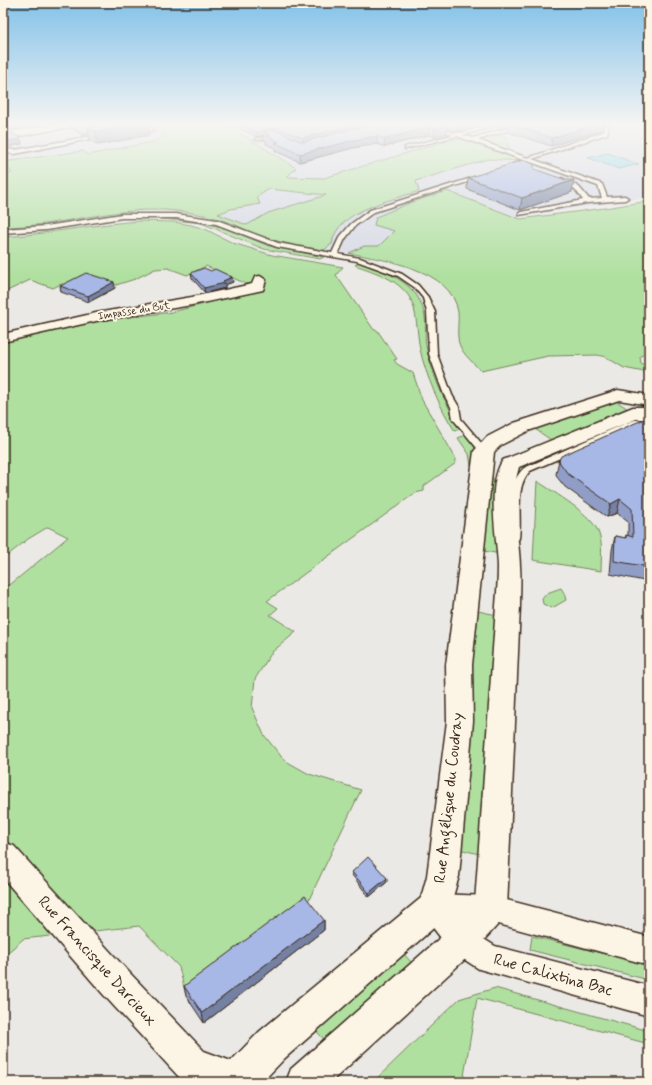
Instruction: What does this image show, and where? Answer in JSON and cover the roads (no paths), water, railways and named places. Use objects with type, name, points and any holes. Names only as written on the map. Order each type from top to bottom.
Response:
[{"type":"street","name":"Impasse du But","points":[[3,338],[96,317],[192,301],[258,287],[260,280]]},
{"type":"street","points":[[526,463],[491,457],[492,444],[521,427],[618,396],[631,396],[649,400]]},
{"type":"street","points":[[304,1082],[461,941],[491,908],[509,566],[505,523],[505,479],[526,463],[633,413],[649,413]]},
{"type":"street","name":"Rue Angélique du Coudray","points":[[434,907],[442,876],[460,721],[459,665],[492,444]]},
{"type":"street","name":"Rue Francisque Darcieux","points":[[3,856],[196,1073],[237,1082]]},
{"type":"street","points":[[237,1082],[272,1045],[434,907],[491,908],[649,951]]},
{"type":"street","name":"Rue Calixtina Bac","points":[[434,907],[461,941],[489,959],[649,1001]]},
{"type":"lane","points":[[334,255],[342,238],[353,225],[372,211],[485,175]]},
{"type":"lane","points":[[565,175],[600,185],[605,199]]},
{"type":"lane","points":[[554,177],[577,188],[587,201]]},
{"type":"lane","points":[[558,186],[565,188],[577,188]]},
{"type":"lane","points":[[521,214],[587,201],[625,198]]},
{"type":"lane","points":[[3,231],[46,228],[122,216],[176,216],[217,222],[277,245],[372,263],[400,275],[416,286],[426,298],[431,312],[434,354],[448,395],[455,407],[457,420],[492,444]]},
{"type":"lane","points":[[526,463],[635,423],[649,423]]}]
